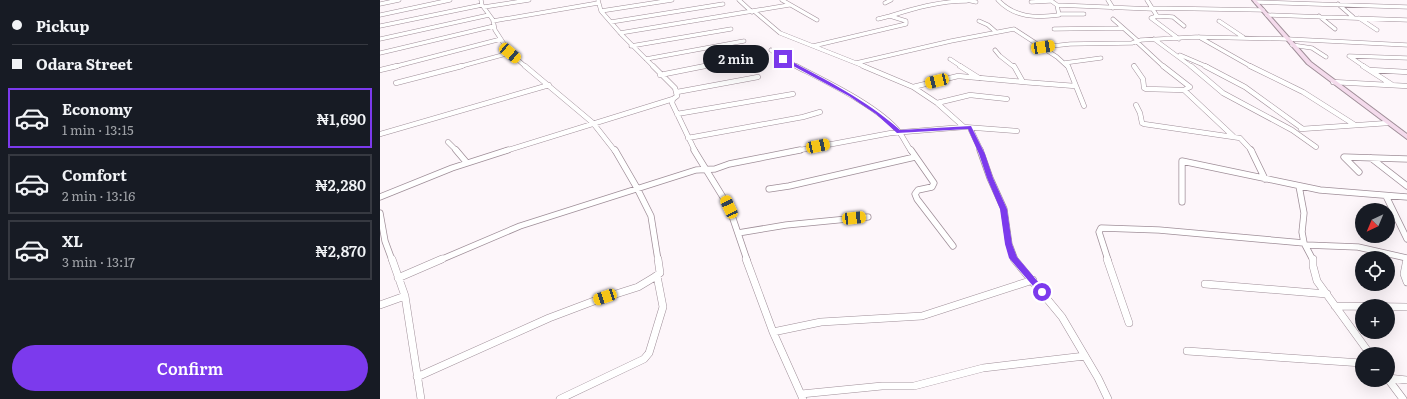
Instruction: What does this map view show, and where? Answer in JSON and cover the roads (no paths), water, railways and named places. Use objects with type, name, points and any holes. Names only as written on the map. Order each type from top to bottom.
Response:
[{"type":"street","points":[[380,4],[399,0]]},
{"type":"street","points":[[380,15],[450,0]]},
{"type":"street","points":[[417,377],[527,328],[594,301],[640,285],[654,279],[660,273],[651,216],[637,188],[614,149],[593,123],[510,53],[481,0]]},
{"type":"street","points":[[380,26],[483,6],[529,0]]},
{"type":"street","points":[[601,11],[672,0]]},
{"type":"street","points":[[739,0],[780,33],[913,87],[937,103],[967,128],[982,154],[990,178],[1004,209],[1009,244],[1013,258],[1062,317],[1108,399]]},
{"type":"street","points":[[782,0],[817,20]]},
{"type":"street","points":[[885,3],[891,0]]},
{"type":"street","points":[[878,19],[942,2],[967,0],[976,2]]},
{"type":"street","points":[[998,0],[1002,4],[1023,16],[1084,14]]},
{"type":"street","points":[[1031,2],[1050,0],[1057,5],[1265,12],[1407,20]]},
{"type":"street","points":[[1108,0],[1113,8]]},
{"type":"street","points":[[1147,0],[1157,16]]},
{"type":"street","points":[[1295,0],[1300,4]]},
{"type":"street","points":[[1255,1],[1300,4],[1338,2],[1348,5],[1407,8]]},
{"type":"street","points":[[1255,1],[1309,63],[1407,137]]},
{"type":"street","points":[[493,21],[598,2],[601,11],[620,33],[677,92]]},
{"type":"street","points":[[1338,2],[1353,17]]},
{"type":"street","points":[[611,22],[723,4]]},
{"type":"street","points":[[620,33],[789,5]]},
{"type":"street","points":[[1057,5],[1060,14]]},
{"type":"street","points":[[380,39],[489,15]]},
{"type":"street","points":[[812,46],[906,24],[906,21],[890,16]]},
{"type":"street","points":[[1319,16],[1335,29]]},
{"type":"street","points":[[1180,39],[1151,17],[1173,17],[1184,26]]},
{"type":"street","points":[[1358,17],[1377,30]]},
{"type":"street","points":[[1112,19],[1137,41],[1152,57],[1190,87],[1184,90],[1146,89],[1144,88],[1144,79],[1134,66]]},
{"type":"street","points":[[979,21],[988,25],[996,32]]},
{"type":"street","points":[[1219,21],[1243,37]]},
{"type":"street","points":[[380,53],[494,26]]},
{"type":"street","points":[[632,46],[731,28]]},
{"type":"street","points":[[1054,28],[1123,28]]},
{"type":"street","points":[[856,63],[951,40],[1014,29],[1043,47],[1068,66],[1084,106]]},
{"type":"street","points":[[1043,47],[1070,44],[1199,37],[1243,37],[1407,45]]},
{"type":"street","points":[[1199,37],[1233,57],[1303,92],[1355,125]]},
{"type":"street","points":[[380,70],[501,38]]},
{"type":"street","points":[[1154,39],[1175,53],[1223,93],[1292,130],[1316,147]]},
{"type":"street","points":[[646,59],[744,41]]},
{"type":"street","points":[[1292,45],[1312,48],[1326,57]]},
{"type":"street","points":[[771,50],[783,59],[850,95],[878,113],[899,132],[934,183],[932,187],[918,190],[915,194],[917,199],[953,246]]},
{"type":"street","points":[[995,50],[1000,56],[1014,66],[1023,82]]},
{"type":"street","points":[[396,83],[510,53]]},
{"type":"street","points":[[1175,53],[1230,79],[1280,110],[1303,129]]},
{"type":"street","points":[[1391,84],[1349,56],[1407,58]]},
{"type":"street","points":[[660,75],[742,58]]},
{"type":"street","points":[[1064,63],[1101,58]]},
{"type":"street","points":[[950,59],[981,79]]},
{"type":"street","points":[[1370,70],[1407,72]]},
{"type":"street","points":[[913,87],[958,76],[1076,86]]},
{"type":"street","points":[[677,92],[758,77]]},
{"type":"street","points":[[1333,82],[1407,86]]},
{"type":"street","points":[[380,134],[549,85]]},
{"type":"street","points":[[1184,90],[1234,136]]},
{"type":"street","points":[[380,197],[403,186],[467,163],[673,99],[677,96],[677,92]]},
{"type":"street","points":[[677,114],[793,94]]},
{"type":"street","points":[[937,103],[970,95],[1007,99]]},
{"type":"street","points":[[673,99],[672,103],[688,138],[725,199],[773,332],[802,397],[882,386],[914,386],[983,368],[1085,356]]},
{"type":"street","points":[[1136,104],[1142,123],[1144,124],[1240,138],[1250,147],[1265,179]]},
{"type":"street","points":[[688,138],[803,117],[820,112]]},
{"type":"street","points":[[1292,130],[1388,123]]},
{"type":"street","points":[[398,278],[520,226],[696,170],[715,169],[729,164],[834,143],[899,132],[967,128],[1017,131]]},
{"type":"street","points":[[448,142],[467,163]]},
{"type":"street","points":[[769,189],[789,186],[915,157]]},
{"type":"street","points":[[1358,172],[1344,157],[1407,159]]},
{"type":"street","points":[[1371,157],[1407,186]]},
{"type":"street","points":[[1182,202],[1182,161],[1327,191],[1407,197]]},
{"type":"street","points":[[1300,186],[1304,212],[1301,227],[1305,244],[1313,259],[1313,266],[1317,281],[1365,347]]},
{"type":"street","points":[[1386,196],[1407,239]]},
{"type":"street","points":[[380,213],[385,241],[405,296],[421,399]]},
{"type":"street","points":[[738,233],[786,225],[868,217]]},
{"type":"street","points":[[1129,323],[1107,260],[1099,232],[1101,228],[1159,230],[1305,244],[1358,247],[1407,258],[1404,274],[1407,282]]},
{"type":"street","points":[[560,399],[644,359],[650,353],[654,333],[663,306],[657,276]]},
{"type":"street","points":[[773,332],[821,322],[922,316],[1032,280]]},
{"type":"street","points":[[1205,284],[1327,294]]},
{"type":"street","points":[[380,304],[405,296]]},
{"type":"street","points":[[1335,306],[1407,307]]},
{"type":"street","points":[[1187,351],[1355,363]]},
{"type":"street","points":[[1395,379],[1407,380]]},
{"type":"street","points":[[1394,387],[1403,399]]}]
